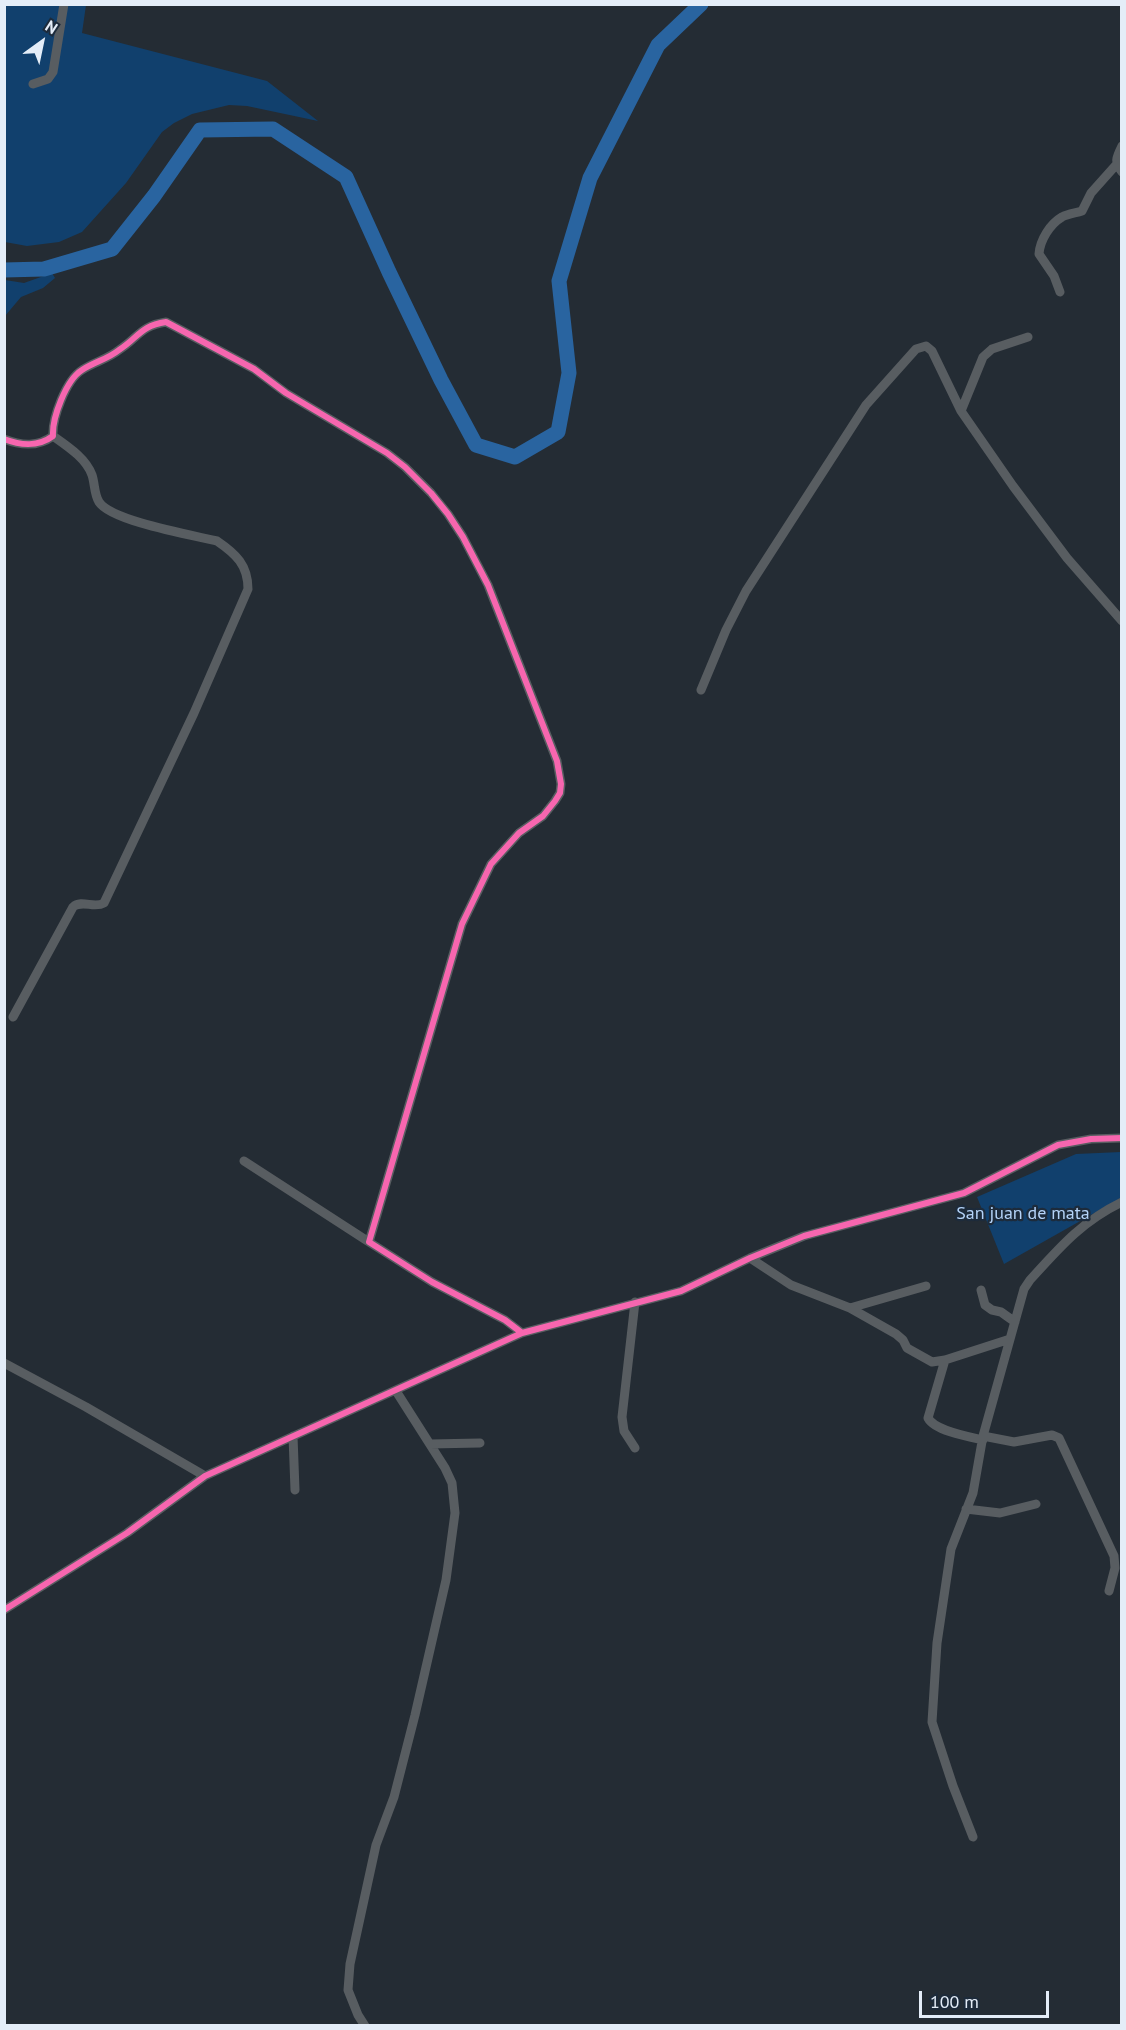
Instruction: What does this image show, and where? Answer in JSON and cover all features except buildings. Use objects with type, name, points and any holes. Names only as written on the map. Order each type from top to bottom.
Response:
[{"type":"street","points":[[33,84],[48,79],[53,72],[64,4]]},
{"type":"street","points":[[1060,292],[1054,276],[1038,254],[1040,244],[1044,236],[1062,217],[1082,211],[1091,193],[1119,169],[1115,160],[1122,147]]},
{"type":"street","points":[[13,1017],[73,907],[79,903],[98,906],[104,903],[194,712],[248,589],[245,568],[227,548],[216,541],[138,522],[110,512],[98,501],[88,469],[73,451],[53,436],[52,426],[58,407],[76,374],[111,357],[129,344],[138,333],[157,323],[172,323],[186,333],[254,369],[286,393],[399,462],[431,493],[448,514],[488,585],[549,739],[561,776],[560,793],[543,816],[519,833],[491,864],[462,924],[369,1242]]},
{"type":"street","points":[[961,411],[984,357],[992,349],[1028,337]]},
{"type":"street","points":[[701,690],[726,630],[746,591],[866,405],[916,349],[926,346],[936,357],[961,411],[1067,558],[1122,621]]},
{"type":"street","points":[[4,439],[27,445],[43,444],[53,436]]},
{"type":"street","points":[[4,1610],[127,1533],[205,1476],[522,1333],[681,1291],[750,1258],[804,1236],[964,1193],[1058,1145],[1091,1139],[1122,1138]]},
{"type":"street","points":[[244,1161],[432,1282],[505,1320],[522,1333]]},
{"type":"street","points":[[973,1837],[952,1786],[931,1715],[937,1643],[954,1539],[973,1493],[983,1438],[1020,1299],[1030,1280],[1075,1231],[1103,1211],[1122,1202]]},
{"type":"street","points":[[750,1258],[791,1285],[850,1308],[896,1334],[901,1337],[907,1348],[927,1360],[936,1362],[945,1360],[1010,1339]]},
{"type":"street","points":[[850,1308],[926,1286]]},
{"type":"street","points":[[981,1290],[986,1305],[992,1310],[1001,1312],[1015,1323]]},
{"type":"street","points":[[635,1302],[622,1417],[624,1431],[635,1448]]},
{"type":"street","points":[[945,1360],[928,1418],[930,1422],[943,1429],[1014,1442],[1052,1435],[1059,1438],[1114,1556],[1115,1568],[1109,1591]]},
{"type":"street","points":[[4,1364],[86,1407],[205,1476]]},
{"type":"street","points":[[365,2025],[351,2001],[348,1990],[350,1964],[376,1845],[394,1797],[416,1715],[446,1580],[455,1498],[452,1483],[445,1468],[396,1391]]},
{"type":"street","points":[[293,1436],[295,1490]]},
{"type":"street","points":[[430,1444],[480,1443]]},
{"type":"street","points":[[966,1509],[1000,1513],[1036,1504]]},
{"type":"green space","points":[[37,4],[39,6],[40,4],[86,5],[82,33],[267,81],[318,121],[247,106],[229,105],[192,114],[162,132],[126,183],[82,232],[59,242],[27,246],[5,242],[4,5]]},
{"type":"green space","points":[[52,273],[55,278],[43,288],[21,297],[5,316],[5,280],[24,283]]},
{"type":"green space","name":"San juan de mata","points":[[1121,1152],[1121,1198],[1004,1264],[977,1197],[1076,1154]]},
{"type":"waterway","points":[[4,270],[44,269],[112,249],[154,196],[200,130],[273,129],[346,177],[441,380],[476,445],[515,457],[558,432],[569,373],[559,281],[590,178],[658,45],[701,4]]},
{"type":"cycle path","points":[[4,439],[17,443],[36,444],[53,436],[61,400],[76,375],[115,353],[150,326],[166,322],[254,369],[286,393],[387,453],[431,493],[463,537],[488,585],[557,761],[561,784],[560,793],[543,816],[519,833],[491,864],[462,924],[369,1242],[432,1282],[505,1320],[522,1333]]},
{"type":"cycle path","points":[[4,1610],[127,1533],[205,1476],[522,1333],[681,1291],[750,1258],[804,1236],[964,1193],[1058,1145],[1091,1139],[1122,1138]]}]
